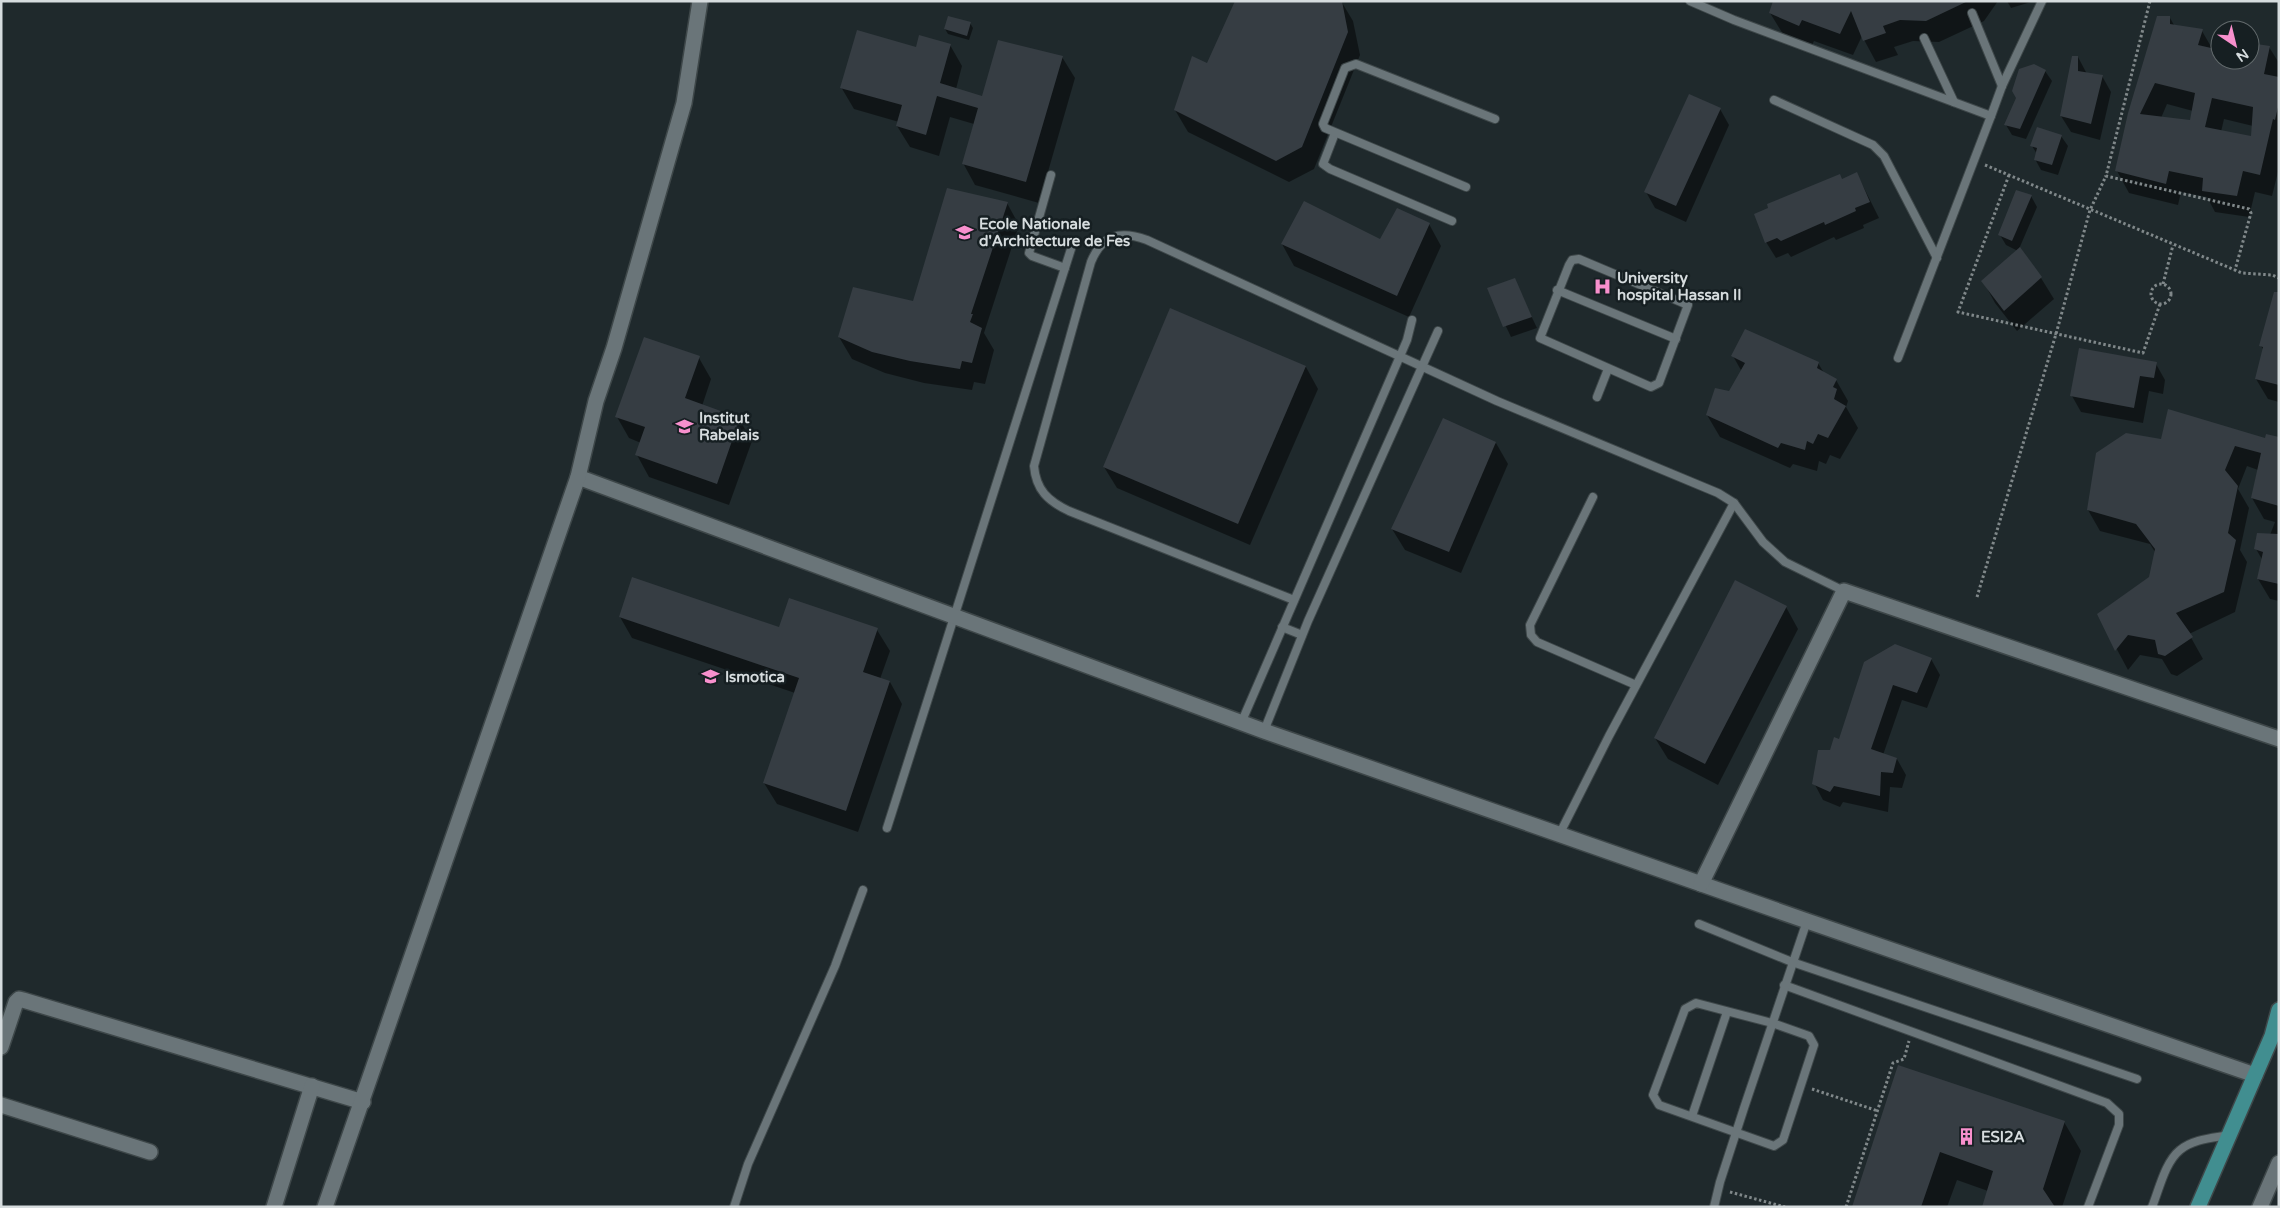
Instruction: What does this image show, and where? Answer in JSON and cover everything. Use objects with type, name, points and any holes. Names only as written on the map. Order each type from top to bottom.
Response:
[{"type":"main road","points":[[2198,1207],[2275,1030],[2279,1010]]},
{"type":"street","points":[[325,1207],[578,476],[596,401],[614,348],[684,103],[700,1]]},
{"type":"street","points":[[578,476],[1242,721],[1264,731],[1559,835],[2255,1075]]},
{"type":"street","points":[[1701,884],[1844,591],[2279,739]]},
{"type":"street","points":[[1,1047],[16,1002],[19,999],[362,1102]]},
{"type":"street","points":[[274,1207],[312,1086]]},
{"type":"street","points":[[1,1105],[150,1152]]},
{"type":"street","points":[[2266,1205],[2279,1163]]},
{"type":"lane","points":[[1690,1],[1734,20],[1991,116]]},
{"type":"lane","points":[[1898,358],[2002,86],[2042,1]]},
{"type":"lane","points":[[1972,13],[2002,86]]},
{"type":"lane","points":[[1924,38],[1954,102]]},
{"type":"lane","points":[[1466,187],[1325,128],[1323,124],[1345,68],[1356,64],[1495,119]]},
{"type":"lane","points":[[1774,100],[1873,144],[1884,156],[1937,258]]},
{"type":"lane","points":[[1335,133],[1323,164],[1330,169],[1452,221]]},
{"type":"lane","points":[[1051,175],[1029,253],[1032,256],[1065,268]]},
{"type":"lane","points":[[1294,600],[1069,511],[1054,504],[1041,492],[1034,466],[1096,249],[1108,238],[1115,236],[1139,237],[1497,401],[1701,484],[1734,503],[1763,542],[1785,562],[1844,591]]},
{"type":"lane","points":[[887,828],[1071,250]]},
{"type":"lane","points":[[1578,259],[1685,302],[1688,305],[1688,310],[1676,339],[1659,383],[1651,387],[1540,338],[1557,290],[1569,265],[1572,260],[1578,259]]},
{"type":"lane","points":[[1557,290],[1676,339]]},
{"type":"lane","points":[[1242,721],[1400,356],[1412,320]]},
{"type":"lane","points":[[1264,731],[1302,635],[1438,331]]},
{"type":"lane","points":[[1597,398],[1608,369]]},
{"type":"lane","points":[[1593,496],[1530,625],[1531,635],[1538,642],[1636,684]]},
{"type":"lane","points":[[1559,835],[1636,684],[1734,503]]},
{"type":"lane","points":[[1282,627],[1302,635]]},
{"type":"lane","points":[[734,1207],[748,1164],[835,966],[863,890]]},
{"type":"lane","points":[[1714,1207],[1736,1132],[1807,921]]},
{"type":"lane","points":[[1699,924],[1792,962],[2137,1079]]},
{"type":"lane","points":[[1784,986],[2108,1103],[2116,1109],[2120,1118],[2119,1125],[2088,1207]]},
{"type":"lane","points":[[1696,1004],[1772,1023],[1809,1036],[1814,1045],[1783,1140],[1774,1146],[1659,1105],[1653,1095],[1684,1009],[1696,1004]]},
{"type":"lane","points":[[1692,1116],[1727,1012]]},
{"type":"lane","points":[[2152,1207],[2169,1165],[2180,1150],[2197,1141],[2229,1135]]},
{"type":"path","points":[[1977,597],[2056,334],[2090,210],[2106,176],[2150,1]]},
{"type":"path","points":[[1975,160],[2242,273],[2272,275],[2279,278]]},
{"type":"path","points":[[2009,175],[1958,312],[2143,354],[2160,304]]},
{"type":"path","points":[[2106,176],[2249,209],[2251,214],[2235,270]]},
{"type":"path","points":[[2163,284],[2173,245]]},
{"type":"path","points":[[2158,284],[2163,284],[2170,290],[2171,295],[2165,303],[2160,304],[2155,302],[2152,292],[2158,284]]},
{"type":"path","points":[[1846,1207],[1893,1063],[1904,1059],[1912,1031]]},
{"type":"path","points":[[1801,1086],[1878,1111]]},
{"type":"path","points":[[1718,1189],[1785,1207]]},
{"type":"building","points":[[1235,1],[1342,1],[1348,32],[1302,147],[1276,161],[1174,110],[1192,56],[1207,63]]},
{"type":"building","points":[[1773,1],[1968,1],[1926,21],[1900,20],[1883,26],[1886,33],[1863,41],[1851,11],[1840,34],[1802,20],[1799,26],[1769,13]]},
{"type":"building","points":[[948,16],[971,22],[967,36],[944,29]]},
{"type":"building","points":[[2157,16],[2170,16],[2170,24],[2203,29],[2198,45],[2210,48],[2210,70],[2260,70],[2260,44],[2270,46],[2264,74],[2279,77],[2279,103],[2275,120],[2273,119],[2260,175],[2243,171],[2237,196],[2202,191],[2203,178],[2169,171],[2166,184],[2115,171],[2128,113]],"holes":[[[2155,83],[2195,93],[2190,120],[2140,114]],[[2212,98],[2253,107],[2251,136],[2205,127]]]},
{"type":"building","points":[[857,30],[916,47],[919,35],[951,44],[940,83],[982,96],[998,40],[1063,56],[1026,182],[962,164],[978,108],[937,96],[926,135],[896,126],[902,105],[840,88]]},
{"type":"building","points":[[2072,56],[2078,56],[2078,71],[2103,75],[2091,124],[2060,116]]},
{"type":"building","points":[[2034,64],[2046,70],[2020,129],[2004,125],[2016,98],[2012,91],[2019,69]]},
{"type":"building","points":[[1689,94],[1721,108],[1676,206],[1644,192]]},
{"type":"building","points":[[2037,127],[2062,135],[2052,165],[2034,160],[2037,148],[2030,146]]},
{"type":"building","points":[[1857,172],[1870,202],[1855,208],[1856,211],[1825,225],[1824,222],[1781,241],[1777,238],[1765,243],[1754,214],[1768,208],[1767,204],[1840,174],[1842,179]]},
{"type":"building","points":[[947,188],[1008,202],[971,314],[973,314],[970,322],[982,328],[972,363],[962,361],[960,369],[910,361],[872,352],[838,337],[853,287],[913,301]]},
{"type":"building","points":[[2016,190],[2032,195],[2012,241],[1998,235]]},
{"type":"building","points":[[1304,201],[1380,239],[1397,208],[1430,223],[1397,296],[1281,244]]},
{"type":"building","points":[[2020,247],[2042,277],[2004,311],[1981,281]]},
{"type":"building","points":[[1515,278],[1532,317],[1503,327],[1487,288]]},
{"type":"building","points":[[2274,292],[2279,292],[2279,385],[2255,379],[2263,347],[2259,346]]},
{"type":"building","points":[[1170,308],[1306,366],[1238,524],[1103,467]]},
{"type":"building","points":[[1745,329],[1819,362],[1817,368],[1837,379],[1833,387],[1837,389],[1834,399],[1846,406],[1828,438],[1818,434],[1813,444],[1807,441],[1805,450],[1781,443],[1778,448],[1706,415],[1715,388],[1729,391],[1745,363],[1731,356]]},
{"type":"building","points":[[644,337],[700,356],[685,398],[740,418],[717,484],[635,455],[645,427],[615,417]]},
{"type":"building","points":[[2079,348],[2157,362],[2154,378],[2140,376],[2134,408],[2070,396]]},
{"type":"building","points":[[2168,409],[2265,438],[2266,434],[2279,437],[2279,506],[2251,498],[2261,453],[2235,446],[2225,470],[2238,486],[2228,533],[2236,540],[2224,592],[2176,613],[2193,637],[2165,656],[2158,654],[2155,640],[2128,635],[2115,651],[2097,614],[2149,577],[2155,549],[2136,524],[2087,510],[2096,453],[2126,433],[2161,439]]},
{"type":"building","points":[[1443,418],[1496,442],[1449,552],[1391,529]]},
{"type":"building","points":[[2257,533],[2279,534],[2279,584],[2257,579],[2263,552],[2254,549]]},
{"type":"building","points":[[632,577],[779,627],[789,598],[878,628],[863,672],[890,681],[846,811],[763,783],[799,678],[619,617]]},
{"type":"building","points":[[1735,580],[1787,606],[1705,764],[1654,738]]},
{"type":"building","points":[[1895,644],[1932,658],[1917,693],[1893,685],[1871,749],[1897,758],[1893,773],[1881,772],[1880,796],[1834,786],[1830,792],[1812,784],[1818,750],[1830,750],[1834,737],[1839,739],[1864,662]]},
{"type":"building","name":"ESI2A","points":[[1898,1065],[2065,1121],[2043,1189],[2055,1207],[1982,1207],[1993,1171],[1940,1152],[1921,1207],[1852,1207]]},
{"type":"place","name":"Ecole Nationale d'Architecture de Fes","points":[[965,233]]},
{"type":"place","name":"University hospital Hassan II","points":[[1603,287]]},
{"type":"place","name":"Institut Rabelais","points":[[685,427]]},
{"type":"place","name":"Ismotica","points":[[711,677]]},
{"type":"place","name":"ESI2A","points":[[1967,1137]]}]
